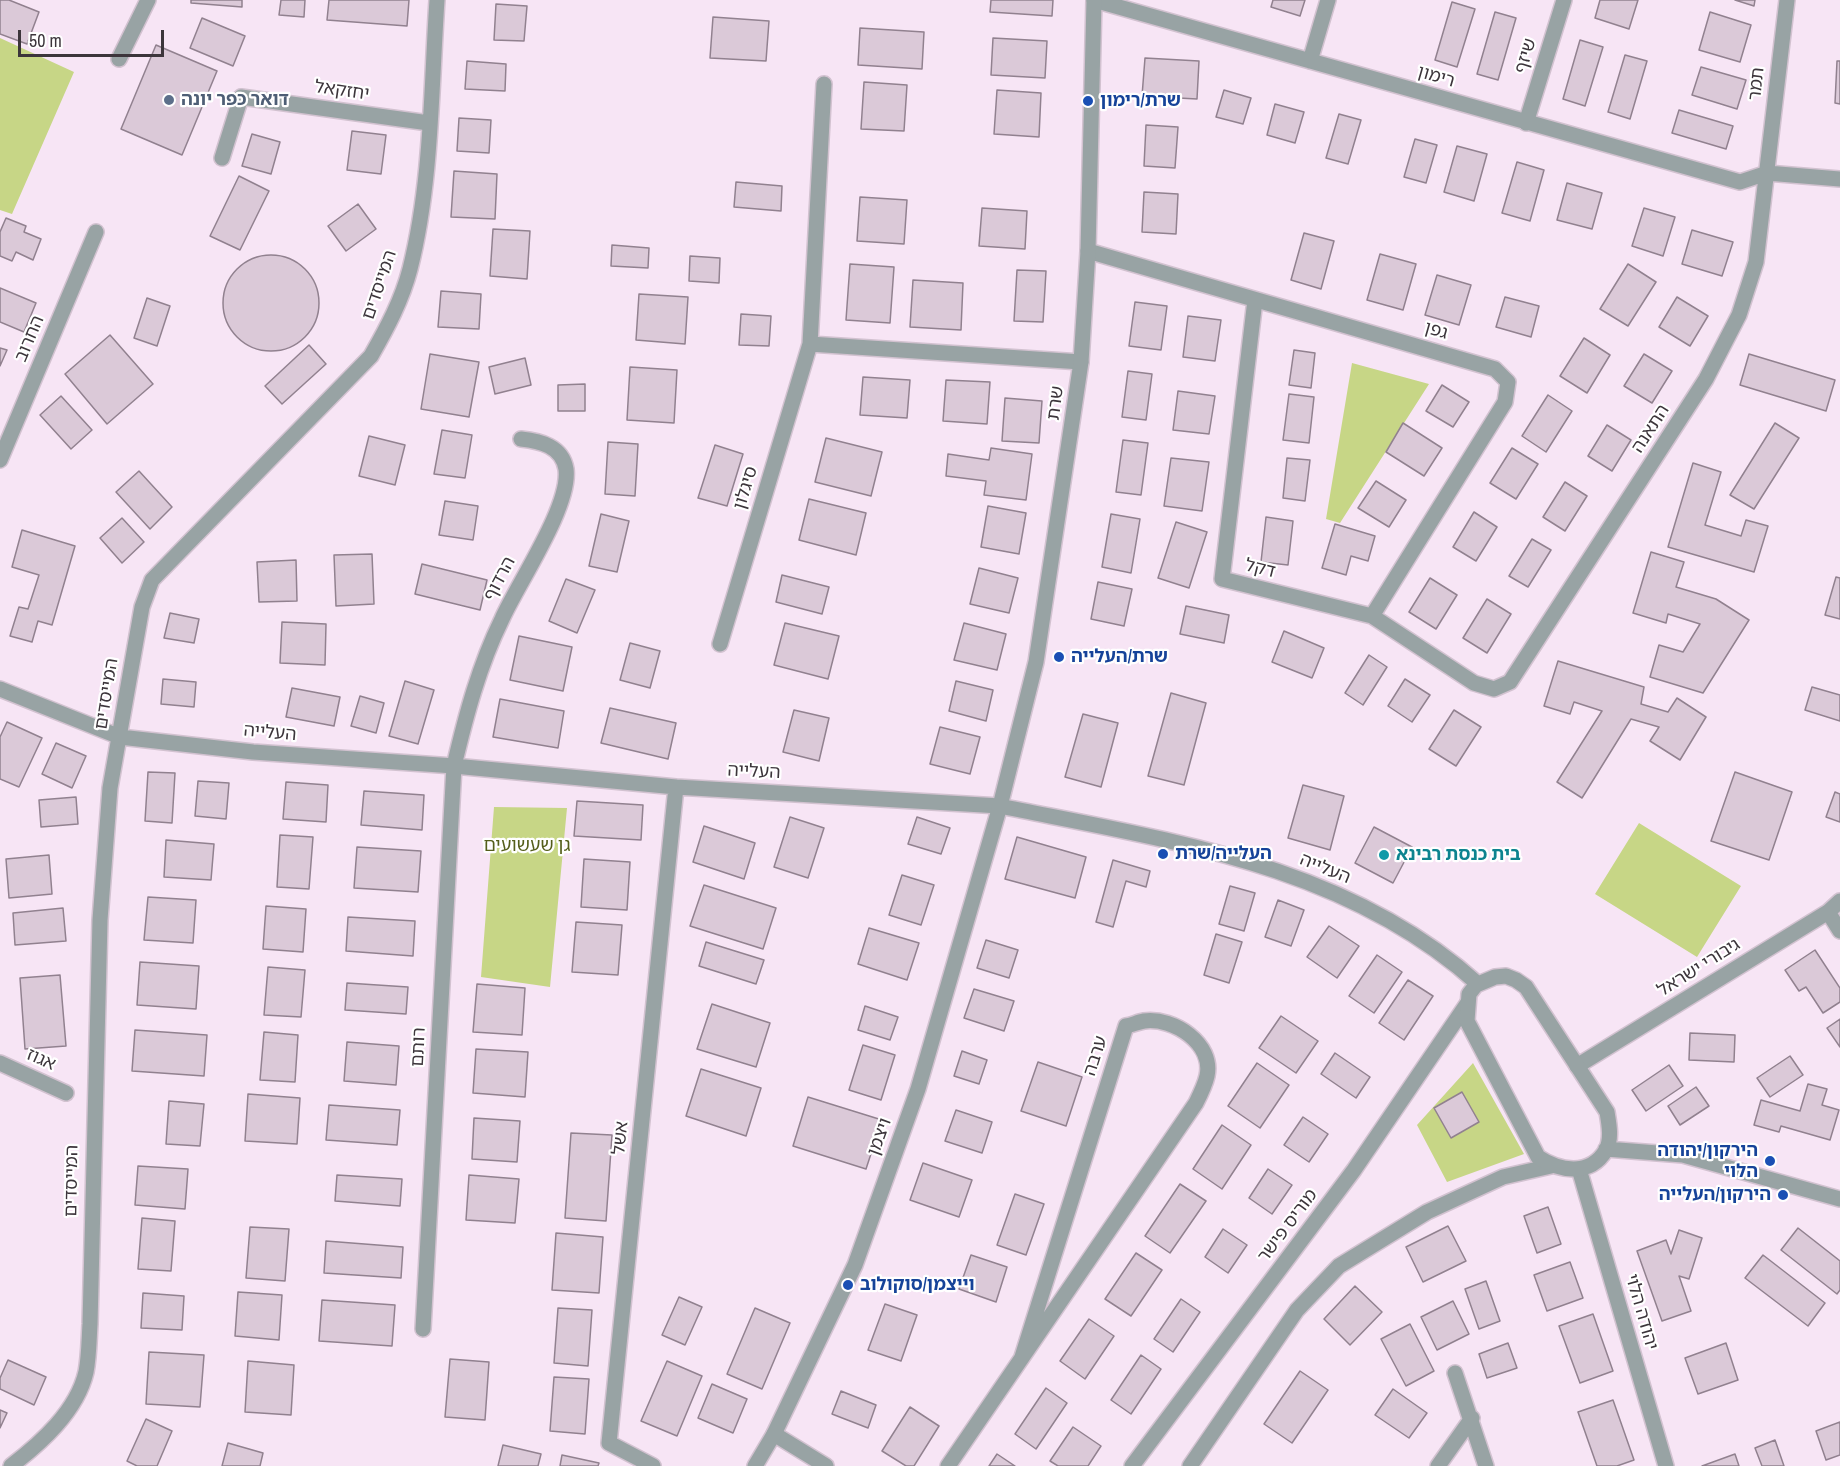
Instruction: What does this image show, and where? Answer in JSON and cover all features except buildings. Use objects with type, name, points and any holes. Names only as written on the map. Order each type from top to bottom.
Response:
[{"type":"street","points":[[119,59],[148,0]]},
{"type":"street","name":"המייסדים","points":[[11,1466],[42,1442],[72,1403],[86,1372],[90,1324],[100,920],[110,788],[142,607],[152,580],[371,356],[392,319],[410,269],[422,205],[437,0]]},
{"type":"street","name":"רימון","points":[[1094,0],[1740,182],[1767,173]]},
{"type":"street","name":"שרת","points":[[1000,806],[1035,662],[1081,362],[1088,251],[1094,0]]},
{"type":"street","points":[[1310,61],[1328,0]]},
{"type":"street","name":"שיזף","points":[[1526,123],[1564,0]]},
{"type":"street","name":"תמר","points":[[1767,173],[1787,0]]},
{"type":"street","name":"סיגלון","points":[[720,644],[810,344],[824,84]]},
{"type":"street","name":"יחזקאל","points":[[222,158],[241,96],[429,123]]},
{"type":"street","points":[[1767,173],[1840,179]]},
{"type":"street","name":"התאנה","points":[[1510,682],[1706,379],[1739,315],[1756,262],[1767,173]]},
{"type":"street","name":"החרוב","points":[[0,460],[96,232]]},
{"type":"street","name":"גפן","points":[[1088,251],[1495,369],[1508,382],[1505,402],[1372,616]]},
{"type":"street","name":"דקל","points":[[1255,300],[1222,579],[1372,616],[1474,683],[1494,689],[1510,682]]},
{"type":"street","points":[[810,344],[1081,362]]},
{"type":"street","name":"הרדוף","points":[[454,766],[472,691],[499,625],[559,509],[566,469],[562,461],[554,447],[538,441],[521,439]]},
{"type":"street","name":"העלייה","points":[[0,689],[120,737],[253,752],[454,766],[676,787],[1000,806],[1176,842],[1244,860],[1317,884],[1392,920],[1461,968],[1478,984]]},
{"type":"street","name":"רותם","points":[[423,1329],[454,766]]},
{"type":"street","name":"אשל","points":[[653,1466],[609,1443],[676,787]]},
{"type":"street","name":"ויצמן","points":[[755,1466],[774,1434],[863,1243],[918,1089],[1000,806]]},
{"type":"street","name":"גיבורי ישראל","points":[[1577,1066],[1828,912],[1840,902]]},
{"type":"street","points":[[1828,912],[1840,931]]},
{"type":"street","points":[[1190,1466],[1298,1310],[1340,1266],[1426,1212],[1503,1177],[1551,1166],[1579,1169],[1597,1160],[1606,1149],[1610,1133],[1607,1112],[1521,983],[1506,976],[1495,977],[1478,984]]},
{"type":"street","name":"מוריס פישר","points":[[1132,1466],[1360,1161],[1467,1004],[1469,994],[1478,984]]},
{"type":"street","points":[[1467,1004],[1467,1021],[1529,1143],[1538,1156],[1551,1166]]},
{"type":"street","name":"ערבה","points":[[948,1466],[1196,1103],[1207,1075],[1206,1055],[1193,1036],[1168,1025],[1146,1020],[1126,1026],[1022,1357]]},
{"type":"street","name":"אגוז","points":[[0,1063],[66,1093]]},
{"type":"street","points":[[1606,1149],[1683,1155],[1840,1199]]},
{"type":"street","name":"יהודה הלוי","points":[[1579,1169],[1666,1466]]},
{"type":"street","points":[[1455,1373],[1472,1418],[1486,1466]]},
{"type":"street","points":[[1438,1466],[1472,1418]]},
{"type":"street","points":[[774,1434],[826,1466]]},
{"type":"green space","points":[[0,38],[74,72],[12,214],[0,210]]},
{"type":"green space","points":[[1352,363],[1429,384],[1340,523],[1326,519]]},
{"type":"green space","name":"גן שעשועים","points":[[494,807],[567,808],[550,987],[481,977]]},
{"type":"green space","points":[[1639,823],[1741,886],[1697,957],[1595,894]]},
{"type":"green space","points":[[1473,1063],[1524,1154],[1447,1182],[1417,1125]]},
{"type":"place","name":"דואר כפר יונה","points":[[169,100]]},
{"type":"place","name":"שרת/רימון","points":[[1088,101]]},
{"type":"place","name":"שרת/העלייה","points":[[1059,657]]},
{"type":"place","name":"העלייה/שרת","points":[[1163,854]]},
{"type":"place","name":"בית כנסת רבינא","points":[[1384,855]]},
{"type":"place","name":"הירקון/יהודה הלוי","points":[[1770,1161]]},
{"type":"place","name":"הירקון/העלייה","points":[[1783,1195]]},
{"type":"place","name":"וייצמן/סוקולוב","points":[[848,1285]]}]
